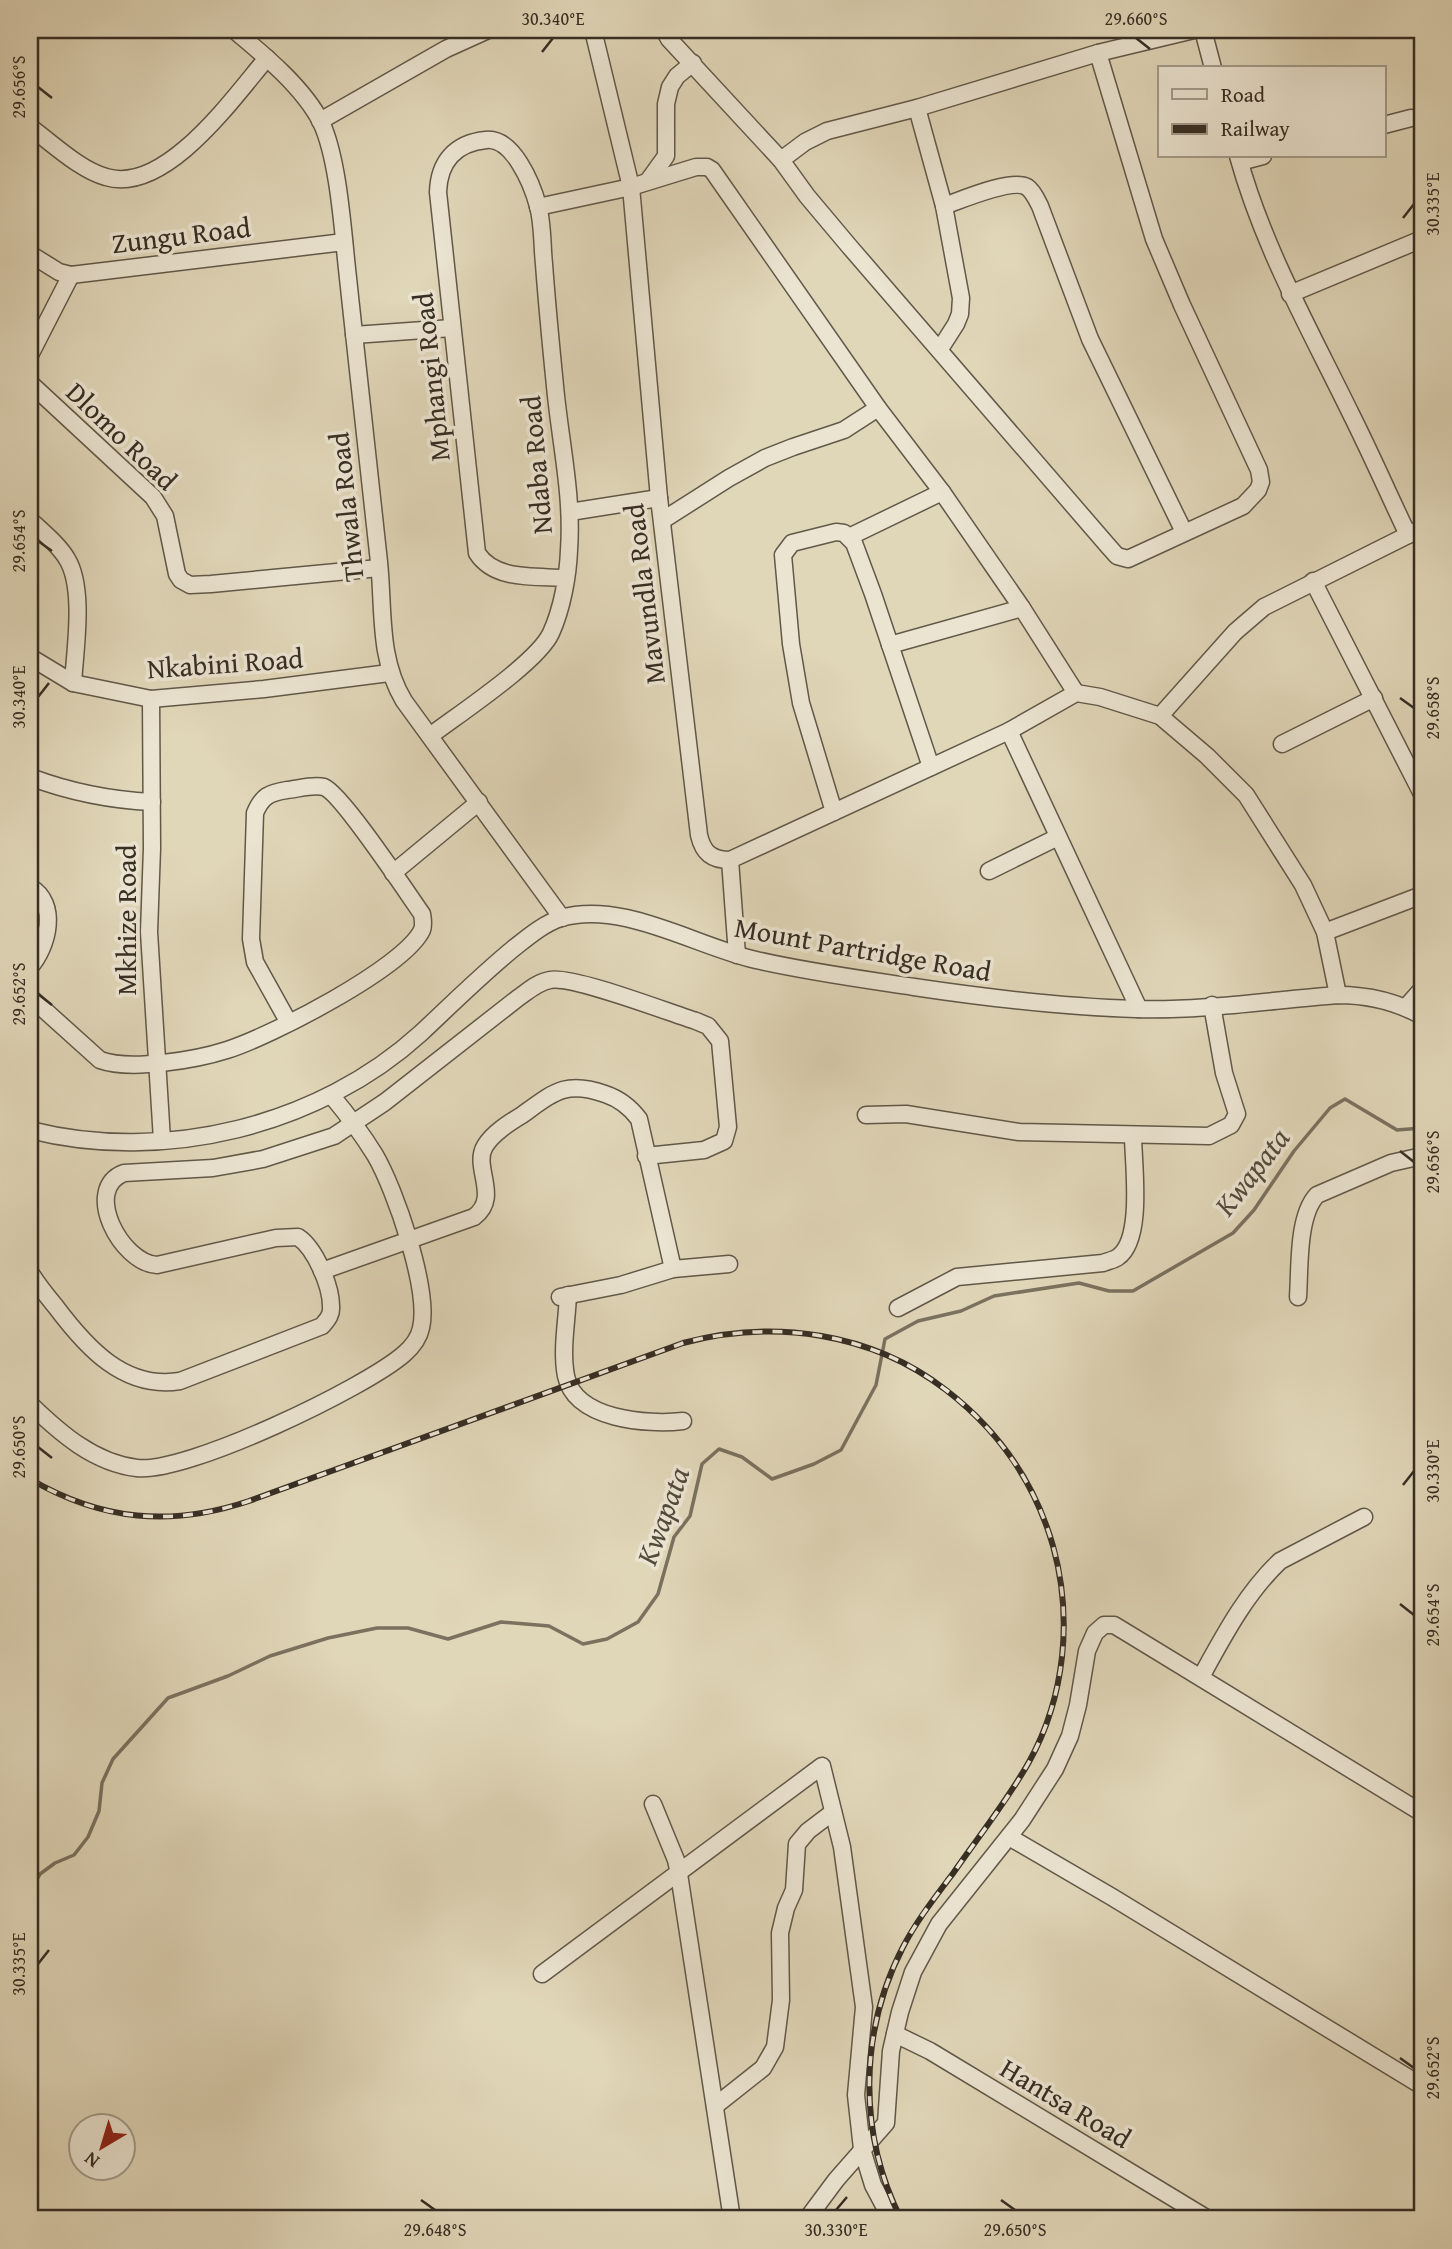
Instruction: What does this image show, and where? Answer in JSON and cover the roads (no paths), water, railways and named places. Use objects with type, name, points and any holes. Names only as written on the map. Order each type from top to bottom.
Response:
[{"type":"street","name":"Thwala Road","points":[[234,30],[267,58],[313,108],[328,139],[344,242],[389,673],[404,701],[562,918]]},
{"type":"street","points":[[320,121],[446,49],[488,30]]},
{"type":"street","name":"Mavundla Road","points":[[593,30],[631,187],[659,498],[699,835],[701,845],[711,857],[730,860]]},
{"type":"street","points":[[664,30],[669,39],[781,160],[841,236],[1117,556],[1128,559],[1243,506],[1258,490],[1261,482],[1259,470],[1153,239],[1098,53]]},
{"type":"street","points":[[781,160],[805,142],[827,131],[917,108],[1098,53],[1194,30]]},
{"type":"street","points":[[1203,30],[1212,66]]},
{"type":"street","points":[[30,127],[90,170],[105,177],[133,179],[166,165],[183,152],[267,58]]},
{"type":"street","points":[[648,181],[666,156],[666,104],[670,87],[677,76],[693,63]]},
{"type":"street","points":[[917,108],[944,206],[961,298],[956,324],[940,349]]},
{"type":"street","points":[[1386,124],[1411,118]]},
{"type":"street","name":"Mphangi Road","points":[[501,142],[491,139],[463,147],[444,164],[438,174],[477,553],[485,565],[502,573],[565,578]]},
{"type":"street","name":"Ndaba Road","points":[[430,736],[546,643],[552,632],[569,551],[570,512],[556,401],[538,207],[517,159],[501,142]]},
{"type":"street","points":[[1160,716],[1264,607],[1415,531],[1290,294],[1239,159]]},
{"type":"street","points":[[538,207],[631,187],[696,167],[712,170],[878,408],[942,492],[1022,608],[1076,693]]},
{"type":"street","points":[[944,206],[1013,184],[1026,186],[1033,194],[1040,206],[1090,339],[1184,532]]},
{"type":"street","points":[[1290,294],[1422,239]]},
{"type":"street","name":"Zungu Road","points":[[71,275],[344,242]]},
{"type":"street","points":[[30,254],[59,272],[71,275],[30,355]]},
{"type":"street","points":[[354,335],[452,328]]},
{"type":"street","name":"Dlomo Road","points":[[30,383],[153,497],[165,516],[177,574],[185,583],[211,584],[379,568]]},
{"type":"street","points":[[663,520],[765,458],[844,430],[878,408]]},
{"type":"street","points":[[849,537],[942,492]]},
{"type":"street","points":[[570,512],[659,498]]},
{"type":"street","points":[[30,520],[67,558],[73,571],[77,622],[73,683]]},
{"type":"street","points":[[834,812],[801,703],[791,644],[783,555],[792,543],[836,532],[844,533],[854,543],[931,767]]},
{"type":"street","points":[[1313,581],[1422,794]]},
{"type":"street","points":[[890,645],[1022,608]]},
{"type":"street","name":"Nkabini Road","points":[[30,657],[73,683],[151,699],[264,689],[389,673]]},
{"type":"street","points":[[737,955],[730,860],[1009,731],[1076,693],[1110,700],[1160,716],[1207,755],[1245,795],[1296,874],[1325,932],[1338,995]]},
{"type":"street","points":[[1282,744],[1374,698]]},
{"type":"street","name":"Mkhize Road","points":[[151,699],[149,932],[163,1140]]},
{"type":"street","points":[[1009,731],[1139,1009]]},
{"type":"street","points":[[30,777],[87,795],[118,801],[152,802]]},
{"type":"street","points":[[30,997],[100,1060],[113,1065],[204,1057],[229,1050],[289,1023],[324,1006],[406,950],[423,928],[422,914],[345,807],[325,788],[314,786],[266,795],[255,813],[251,939],[255,962],[289,1023]]},
{"type":"street","points":[[393,873],[479,802]]},
{"type":"street","points":[[989,872],[1058,837]]},
{"type":"street","points":[[30,887],[42,896],[47,926],[41,953],[30,967]]},
{"type":"street","points":[[1325,932],[1422,895]]},
{"type":"street","name":"Mount Partridge Road","points":[[30,1130],[84,1139],[133,1142],[214,1135],[266,1122],[331,1095],[378,1065],[418,1035],[477,978],[544,925],[562,918],[601,914],[623,916],[737,955],[849,978],[1009,1001],[1139,1009],[1362,995],[1406,1007],[1422,1016]]},
{"type":"street","points":[[30,1275],[80,1339],[107,1363],[141,1379],[169,1382],[194,1376],[322,1326],[330,1314],[331,1306],[322,1271],[304,1241],[291,1236],[276,1238],[157,1265],[148,1264],[140,1261],[123,1245],[110,1222],[105,1194],[112,1180],[124,1173],[213,1168],[263,1159],[334,1136],[385,1102],[517,998],[539,984],[558,979],[696,1021],[708,1026],[720,1041],[728,1127],[723,1141],[705,1150],[646,1156]]},
{"type":"street","points":[[1406,1007],[1422,989]]},
{"type":"street","points":[[866,1115],[906,1114],[1019,1132],[1209,1136],[1231,1125],[1237,1114],[1224,1073],[1212,1006]]},
{"type":"street","points":[[322,1271],[467,1220],[479,1213],[486,1198],[481,1159],[484,1147],[505,1126],[559,1091],[580,1087],[623,1102],[639,1119],[673,1269]]},
{"type":"street","points":[[30,1404],[49,1422],[94,1455],[140,1469],[189,1460],[275,1425],[356,1385],[402,1356],[416,1341],[421,1328],[423,1295],[409,1240],[383,1170],[354,1123],[331,1095]]},
{"type":"street","points":[[898,1308],[957,1278],[1092,1264],[1118,1258],[1131,1239],[1134,1220],[1133,1135]]},
{"type":"street","points":[[1298,1297],[1305,1216],[1312,1200],[1317,1195],[1391,1163],[1422,1156]]},
{"type":"street","points":[[683,1421],[664,1423],[620,1417],[600,1412],[576,1397],[566,1376],[564,1296],[621,1285],[673,1269],[729,1264]]},
{"type":"street","points":[[1201,1677],[1235,1619],[1270,1571],[1280,1562],[1364,1517]]},
{"type":"street","points":[[810,2218],[836,2180],[881,2130],[888,2117],[890,2064],[895,2034],[906,1992],[923,1951],[954,1903],[1009,1837],[1046,1784],[1064,1751],[1078,1705],[1087,1651],[1099,1628],[1114,1625],[1422,1813]]},
{"type":"street","points":[[542,1974],[822,1766],[852,1914],[864,2007],[856,2095],[862,2150],[873,2185],[891,2219]]},
{"type":"street","points":[[653,1804],[679,1874],[732,2219]]},
{"type":"street","points":[[715,2106],[763,2068],[775,2047],[781,2000],[780,1933],[794,1890],[797,1844],[816,1824],[833,1812]]},
{"type":"street","points":[[1009,1837],[1422,2086]]},
{"type":"street","name":"Hantsa Road","points":[[895,2034],[930,2051],[1208,2219]]},
{"type":"waterway","name":"Kwapata","points":[[30,1891],[40,1874],[55,1863],[74,1855],[88,1837],[99,1811],[102,1783],[113,1759],[168,1698],[228,1676],[270,1656],[328,1638],[377,1628],[408,1628],[448,1639],[501,1622],[549,1626],[583,1644],[607,1639],[638,1622],[658,1594],[674,1537],[690,1516],[702,1464],[719,1449],[742,1457],[772,1479],[814,1464],[841,1450],[876,1385],[885,1339],[918,1321],[961,1311],[994,1296],[1079,1283],[1109,1291],[1133,1291],[1233,1233],[1254,1210],[1294,1151],[1330,1108],[1345,1099],[1397,1130],[1422,1128]]},
{"type":"railway","points":[[30,1479],[84,1504],[110,1511],[164,1517],[220,1509],[249,1501],[683,1343],[752,1332],[786,1332],[854,1343],[917,1370],[965,1406],[998,1440],[1012,1459],[1045,1523],[1053,1546],[1063,1601],[1062,1657],[1051,1711],[1029,1762],[908,1937],[878,2013],[869,2083],[871,2118],[877,2153],[901,2219]]}]
